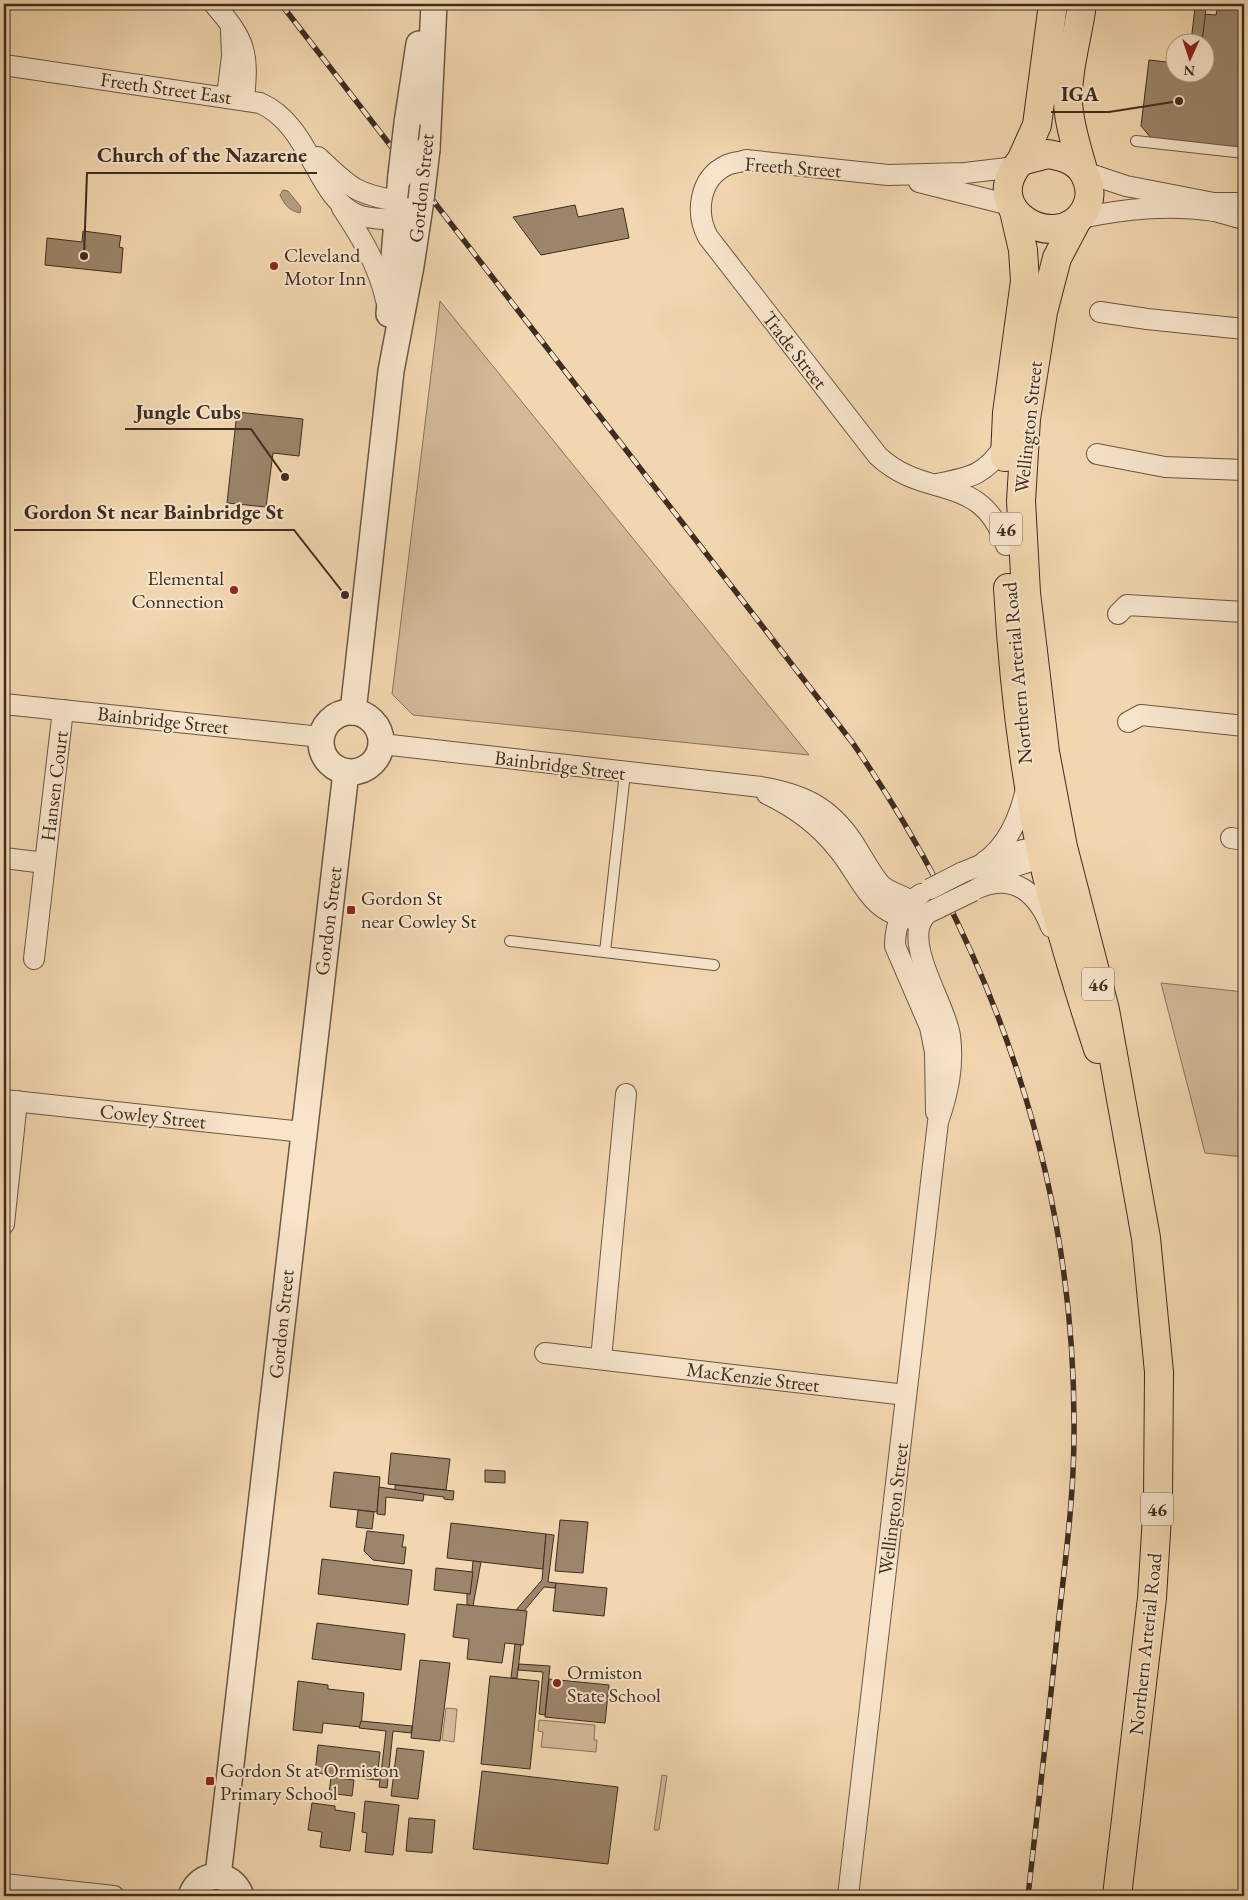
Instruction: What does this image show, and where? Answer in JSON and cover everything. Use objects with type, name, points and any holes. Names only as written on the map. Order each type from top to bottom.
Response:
[{"type":"main road","name":"46","points":[[1012,208],[1008,184],[1037,125],[1053,4]]},
{"type":"main road","name":"46","points":[[1078,220],[1088,206],[1090,195],[1070,120],[1068,102],[1069,77],[1082,4]]},
{"type":"main road","points":[[1019,164],[1048,154],[1068,159],[1083,171]]},
{"type":"main road","points":[[1012,208],[1024,221],[1041,227],[1060,228],[1078,220]]},
{"type":"main road","name":"Northern Arterial Road","points":[[1012,208],[1023,250],[1025,280],[1007,413],[1005,445],[1006,545],[1014,672],[1028,782],[1049,850],[1105,1010],[1146,1238],[1158,1362],[1158,1490],[1152,1598],[1117,1896]]},
{"type":"main road","name":"Wellington Street","points":[[1049,850],[1046,752],[1028,611],[1022,546],[1021,481],[1026,419],[1045,305],[1058,258],[1078,220]]},
{"type":"main road","name":"Northern Arterial Road","points":[[1049,850],[1054,906],[1099,1055],[1124,1123]]},
{"type":"street","points":[[214,4],[227,21],[245,52],[236,98]]},
{"type":"street","name":"Gordon Street","points":[[353,712],[408,209],[401,174],[406,124],[419,42],[428,4]]},
{"type":"street","name":"Gordon Street","points":[[391,371],[389,312],[408,209],[427,149],[434,4]]},
{"type":"street","name":"Freeth Street East","points":[[4,66],[236,98],[264,104],[279,114],[308,150],[337,200],[368,246],[376,263],[389,312]]},
{"type":"street","name":"Freeth Street East","points":[[308,150],[350,187],[368,197],[408,209]]},
{"type":"street","name":"Freeth Street","points":[[706,185],[717,172],[726,166],[746,160],[888,174],[965,173],[1019,164]]},
{"type":"street","points":[[1083,171],[1126,186],[1214,203],[1244,203]]},
{"type":"street","name":"Freeth Street","points":[[888,174],[1012,208]]},
{"type":"street","name":"Trade Street","points":[[706,185],[702,197],[700,217],[708,237],[878,456],[903,475],[963,493],[984,505],[999,527],[1006,545]]},
{"type":"street","name":"Freeth Street East","points":[[337,200],[345,208],[359,216],[408,209]]},
{"type":"street","points":[[1078,220],[1127,209],[1154,207],[1214,212],[1244,218]]},
{"type":"street","points":[[1100,312],[1244,329]]},
{"type":"street","points":[[933,485],[979,474],[994,461],[1005,445]]},
{"type":"street","points":[[1097,454],[1165,467],[1244,470]]},
{"type":"street","points":[[1118,614],[1127,605],[1244,612]]},
{"type":"street","name":"Bainbridge Street","points":[[4,704],[321,737]]},
{"type":"street","name":"Hansen Court","points":[[34,959],[63,710]]},
{"type":"street","points":[[353,712],[361,713],[374,722],[381,736],[382,744],[373,764],[360,771],[346,772],[329,763],[324,755],[321,737],[324,728],[336,716],[353,712]]},
{"type":"street","points":[[1128,722],[1141,715],[1244,726]]},
{"type":"street","name":"Bainbridge Street","points":[[382,744],[625,773],[739,784],[782,801],[809,819],[838,849],[868,895],[885,909],[905,909]]},
{"type":"street","name":"Gordon Street","points":[[218,1876],[302,1132],[346,772]]},
{"type":"street","points":[[984,862],[1001,846],[1010,833],[1024,801],[1028,782]]},
{"type":"street","points":[[1049,850],[1007,869],[975,889],[926,915],[922,920],[905,909],[930,889],[984,862],[1049,850]]},
{"type":"street","name":"Hansen Court","points":[[4,858],[45,863]]},
{"type":"street","points":[[975,889],[995,884],[1010,885],[1031,893],[1042,906],[1099,1055]]},
{"type":"street","name":"Wellington Street","points":[[905,909],[895,932],[895,946],[930,1027],[935,1052],[938,1122]]},
{"type":"street","name":"Wellington Street","points":[[848,1896],[938,1122],[950,1081],[951,1042],[940,1001],[921,959],[919,938],[922,920]]},
{"type":"street","points":[[601,1359],[626,1094]]},
{"type":"street","points":[[4,1224],[10,1100]]},
{"type":"street","name":"Cowley Street","points":[[10,1100],[302,1132]]},
{"type":"street","name":"MacKenzie Street","points":[[545,1353],[906,1395]]},
{"type":"street","points":[[191,1896],[198,1884],[210,1876],[218,1876],[232,1882],[241,1896]]},
{"type":"street","points":[[4,1884],[114,1896]]},
{"type":"lane","points":[[1136,141],[1244,153]]},
{"type":"lane","points":[[605,952],[625,773]]},
{"type":"lane","points":[[510,941],[714,965]]},
{"type":"shaded area","points":[[283,190],[288,191],[301,207],[300,213],[293,211],[286,205],[280,195]]},
{"type":"shaded area","points":[[440,301],[809,755],[413,715],[392,694]]},
{"type":"shaded area","points":[[1161,983],[1244,992],[1244,1157],[1205,1153]]},
{"type":"shaded area","points":[[446,1708],[457,1709],[454,1742],[442,1740]]},
{"type":"shaded area","points":[[539,1720],[595,1725],[594,1740],[597,1740],[596,1752],[541,1747],[543,1732],[538,1731]]},
{"type":"shaded area","points":[[662,1775],[667,1776],[659,1830],[654,1830]]},
{"type":"building","points":[[1218,4],[1244,4],[1244,149],[1151,138],[1141,126],[1149,60],[1166,62],[1166,82],[1216,82],[1216,32],[1200,32],[1202,14],[1216,15]]},
{"type":"building","points":[[1195,7],[1206,9],[1203,32],[1192,32]]},
{"type":"building","points":[[575,205],[578,217],[623,208],[629,238],[541,255],[513,217]]},
{"type":"building","points":[[83,231],[121,236],[119,247],[123,248],[121,273],[45,265],[47,238],[82,242]]},
{"type":"building","points":[[237,412],[303,419],[299,456],[273,453],[266,507],[227,503]]},
{"type":"building","points":[[391,1453],[450,1459],[446,1490],[388,1484]]},
{"type":"building","points":[[485,1470],[505,1471],[505,1483],[485,1482]]},
{"type":"building","points":[[334,1472],[380,1477],[377,1512],[330,1507]]},
{"type":"building","points":[[395,1485],[454,1491],[453,1500],[444,1499],[444,1497],[395,1491]]},
{"type":"building","points":[[379,1487],[424,1494],[423,1501],[386,1497],[385,1515],[377,1514]]},
{"type":"building","points":[[358,1510],[374,1512],[372,1529],[356,1527]]},
{"type":"building","points":[[560,1520],[588,1522],[583,1573],[555,1571]]},
{"type":"building","points":[[451,1523],[546,1534],[543,1569],[447,1558]]},
{"type":"building","points":[[367,1531],[404,1535],[402,1547],[406,1547],[404,1564],[373,1560],[364,1551]]},
{"type":"building","points":[[546,1534],[554,1535],[548,1582],[556,1583],[555,1588],[544,1587],[524,1611],[516,1610],[542,1580]]},
{"type":"building","points":[[322,1559],[412,1570],[408,1605],[318,1594]]},
{"type":"building","points":[[473,1561],[481,1562],[473,1606],[467,1605],[467,1593],[470,1594]]},
{"type":"building","points":[[436,1568],[473,1572],[470,1594],[434,1590]]},
{"type":"building","points":[[556,1583],[607,1588],[604,1616],[553,1611]]},
{"type":"building","points":[[457,1604],[527,1611],[523,1645],[505,1643],[502,1663],[467,1659],[469,1639],[453,1637]]},
{"type":"building","points":[[317,1623],[405,1634],[401,1670],[312,1659]]},
{"type":"building","points":[[515,1644],[521,1645],[517,1678],[511,1678]]},
{"type":"building","points":[[420,1660],[450,1663],[440,1741],[411,1738]]},
{"type":"building","points":[[519,1664],[550,1666],[545,1715],[539,1714],[543,1672],[518,1670]]},
{"type":"building","points":[[490,1676],[539,1681],[530,1769],[481,1764]]},
{"type":"building","points":[[549,1679],[609,1685],[605,1723],[545,1717]]},
{"type":"building","points":[[298,1681],[328,1685],[328,1689],[364,1693],[361,1727],[323,1723],[322,1733],[293,1730]]},
{"type":"building","points":[[361,1721],[412,1726],[411,1733],[393,1731],[387,1788],[379,1787],[380,1780],[377,1780],[377,1772],[381,1773],[386,1731],[359,1728]]},
{"type":"building","points":[[318,1745],[380,1752],[377,1780],[315,1773]]},
{"type":"building","points":[[397,1748],[424,1751],[418,1799],[391,1796]]},
{"type":"building","points":[[482,1771],[618,1787],[608,1864],[473,1849]]},
{"type":"building","points":[[331,1777],[354,1780],[352,1796],[329,1793]]},
{"type":"building","points":[[365,1801],[399,1805],[393,1855],[365,1852],[367,1833],[362,1832]]},
{"type":"building","points":[[312,1803],[335,1806],[335,1810],[355,1813],[350,1851],[320,1847],[322,1832],[308,1830]]},
{"type":"building","points":[[409,1818],[435,1820],[432,1853],[406,1851]]},
{"type":"railway","points":[[281,4],[852,742],[902,820],[947,901],[985,985],[1017,1070],[1042,1158],[1060,1248],[1071,1340],[1074,1433],[1071,1506],[1028,1896]]},
{"type":"place","name":"IGA","points":[[1179,101]]},
{"type":"place","name":"Church of the Nazarene","points":[[84,256]]},
{"type":"place","name":"Cleveland Motor Inn","points":[[274,266]]},
{"type":"place","name":"Jungle Cubs","points":[[285,477]]},
{"type":"place","name":"Elemental Connection","points":[[234,590]]},
{"type":"place","name":"Gordon St near Bainbridge St","points":[[345,595]]},
{"type":"place","name":"Gordon St near Cowley St","points":[[351,910]]},
{"type":"place","name":"Ormiston State School","points":[[557,1683]]},
{"type":"place","name":"Gordon St at Ormiston Primary School","points":[[210,1781]]}]
